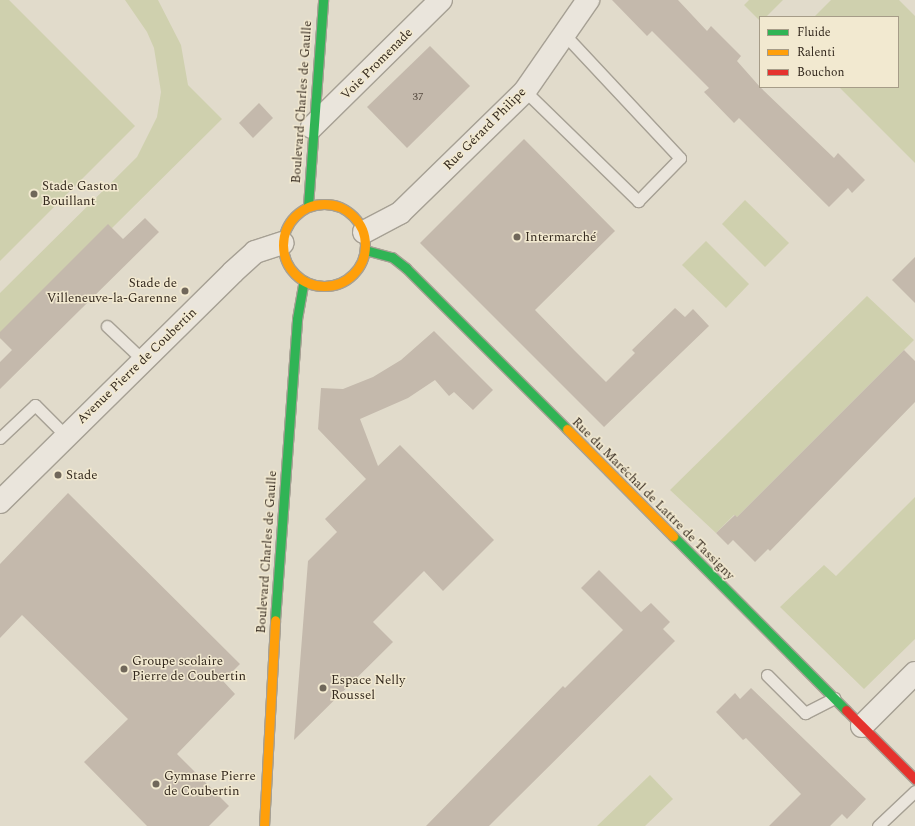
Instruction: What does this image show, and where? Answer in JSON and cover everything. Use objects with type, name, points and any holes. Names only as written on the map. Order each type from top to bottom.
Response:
[{"type":"main road","name":"Boulevard Charles de Gaulle","points":[[308,206],[312,127],[323,0]]},
{"type":"main road","points":[[322,203],[342,207],[357,219],[364,241],[356,271],[338,284],[315,285],[304,281],[288,265],[283,243],[288,224],[308,206],[322,203]]},
{"type":"main road","name":"Rue du Maréchal de Lattre de Tassigny","points":[[364,241],[392,257],[406,268],[915,779]]},
{"type":"main road","name":"Boulevard Charles de Gaulle","points":[[264,826],[296,327],[304,281]]},
{"type":"street","name":"Voie Promenade","points":[[312,127],[441,0]]},
{"type":"street","name":"Rue Gérard Philipe","points":[[364,241],[400,213],[525,91],[587,2]]},
{"type":"street","name":"Avenue Pierre de Coubertin","points":[[0,502],[65,435],[255,252],[283,243]]},
{"type":"street","points":[[862,726],[915,674]]},
{"type":"lane","points":[[525,91],[638,201],[680,158],[564,34]]},
{"type":"lane","points":[[107,326],[143,360]]},
{"type":"lane","points":[[0,438],[35,405],[65,435]]},
{"type":"lane","points":[[767,675],[805,713],[834,698]]},
{"type":"lane","points":[[878,826],[915,791]]},
{"type":"green space","name":"Stade Gaston Bouillant","points":[[0,0],[9,0],[135,126],[0,261]]},
{"type":"green space","points":[[125,0],[158,0],[181,45],[188,85],[222,119],[0,339],[0,293],[137,157],[157,117],[161,92],[154,48],[147,32]]},
{"type":"green space","points":[[749,0],[783,0],[767,16],[759,16],[759,20],[744,5]]},
{"type":"green space","points":[[831,0],[899,0],[915,16],[915,163],[840,88],[899,88],[899,16],[815,16]]},
{"type":"green space","points":[[745,200],[789,243],[765,267],[722,224]]},
{"type":"green space","points":[[706,241],[749,284],[726,308],[682,265]]},
{"type":"green space","points":[[867,296],[914,340],[737,517],[734,515],[716,533],[670,490]]},
{"type":"green space","points":[[915,497],[915,639],[864,689],[780,607],[824,565],[836,576]]},
{"type":"green space","points":[[650,775],[673,799],[645,826],[597,826]]},
{"type":"building","points":[[612,0],[678,0],[707,31],[711,26],[741,56],[737,61],[759,86],[759,88],[761,88],[834,158],[838,153],[865,180],[852,193],[848,188],[829,207],[739,118],[734,123],[704,92],[709,88],[652,31],[647,36]]},
{"type":"building","points":[[430,46],[470,86],[407,148],[367,107]]},
{"type":"building","points":[[259,103],[273,118],[253,138],[239,123]]},
{"type":"building","name":"Intermarché","points":[[524,139],[615,231],[535,310],[574,350],[606,382],[635,353],[632,350],[675,308],[685,317],[693,309],[709,326],[604,427],[420,243]]},
{"type":"building","points":[[145,218],[159,232],[0,389],[0,362],[12,350],[0,338],[0,332],[108,224],[123,239]]},
{"type":"building","points":[[915,257],[915,303],[892,280]]},
{"type":"building","points":[[434,331],[493,390],[473,410],[454,392],[449,396],[435,380],[408,398],[360,419],[378,466],[400,445],[494,540],[443,591],[424,571],[373,622],[393,642],[294,740],[308,561],[337,532],[325,519],[366,479],[318,429],[321,388],[343,389],[373,377],[401,360]]},
{"type":"building","points":[[904,350],[915,361],[915,402],[770,551],[768,549],[755,562],[733,540],[728,545],[716,533],[735,515],[737,517]]},
{"type":"building","points":[[68,493],[240,664],[223,681],[235,694],[177,754],[229,806],[209,826],[147,826],[84,762],[128,719],[22,615],[0,638],[0,564]]},
{"type":"building","points":[[599,570],[641,612],[651,603],[670,622],[663,629],[675,641],[489,826],[426,826],[563,686],[565,688],[623,630],[581,588]]},
{"type":"building","points":[[751,688],[866,799],[847,819],[842,814],[830,826],[769,826],[801,794],[746,738],[743,740],[716,712],[735,693],[740,699]]},
{"type":"traffic: fast","points":[[308,206],[323,0]]},
{"type":"traffic: fast","points":[[365,250],[392,257],[406,268],[567,429]]},
{"type":"traffic: fast","points":[[275,620],[297,319],[304,281]]},
{"type":"traffic: fast","points":[[673,536],[846,710]]},
{"type":"traffic: slow","points":[[324,204],[340,207],[353,216],[362,229],[365,245],[362,261],[353,274],[340,283],[324,286],[308,283],[295,274],[286,261],[283,245],[286,229],[295,216],[308,207],[324,204]]},
{"type":"traffic: slow","points":[[567,429],[673,536]]},
{"type":"traffic: slow","points":[[264,826],[275,620]]},
{"type":"traffic: jam","points":[[846,710],[915,779]]},
{"type":"place","name":"Stade Gaston Bouillant","points":[[34,194]]},
{"type":"place","name":"Intermarché","points":[[517,237]]},
{"type":"place","name":"Stade de Villeneuve-la-Garenne","points":[[185,291]]},
{"type":"place","name":"Stade","points":[[58,475]]},
{"type":"place","name":"Groupe scolaire Pierre de Coubertin","points":[[124,669]]},
{"type":"place","name":"Espace Nelly Roussel","points":[[323,688]]},
{"type":"place","name":"Gymnase Pierre de Coubertin","points":[[156,784]]}]
